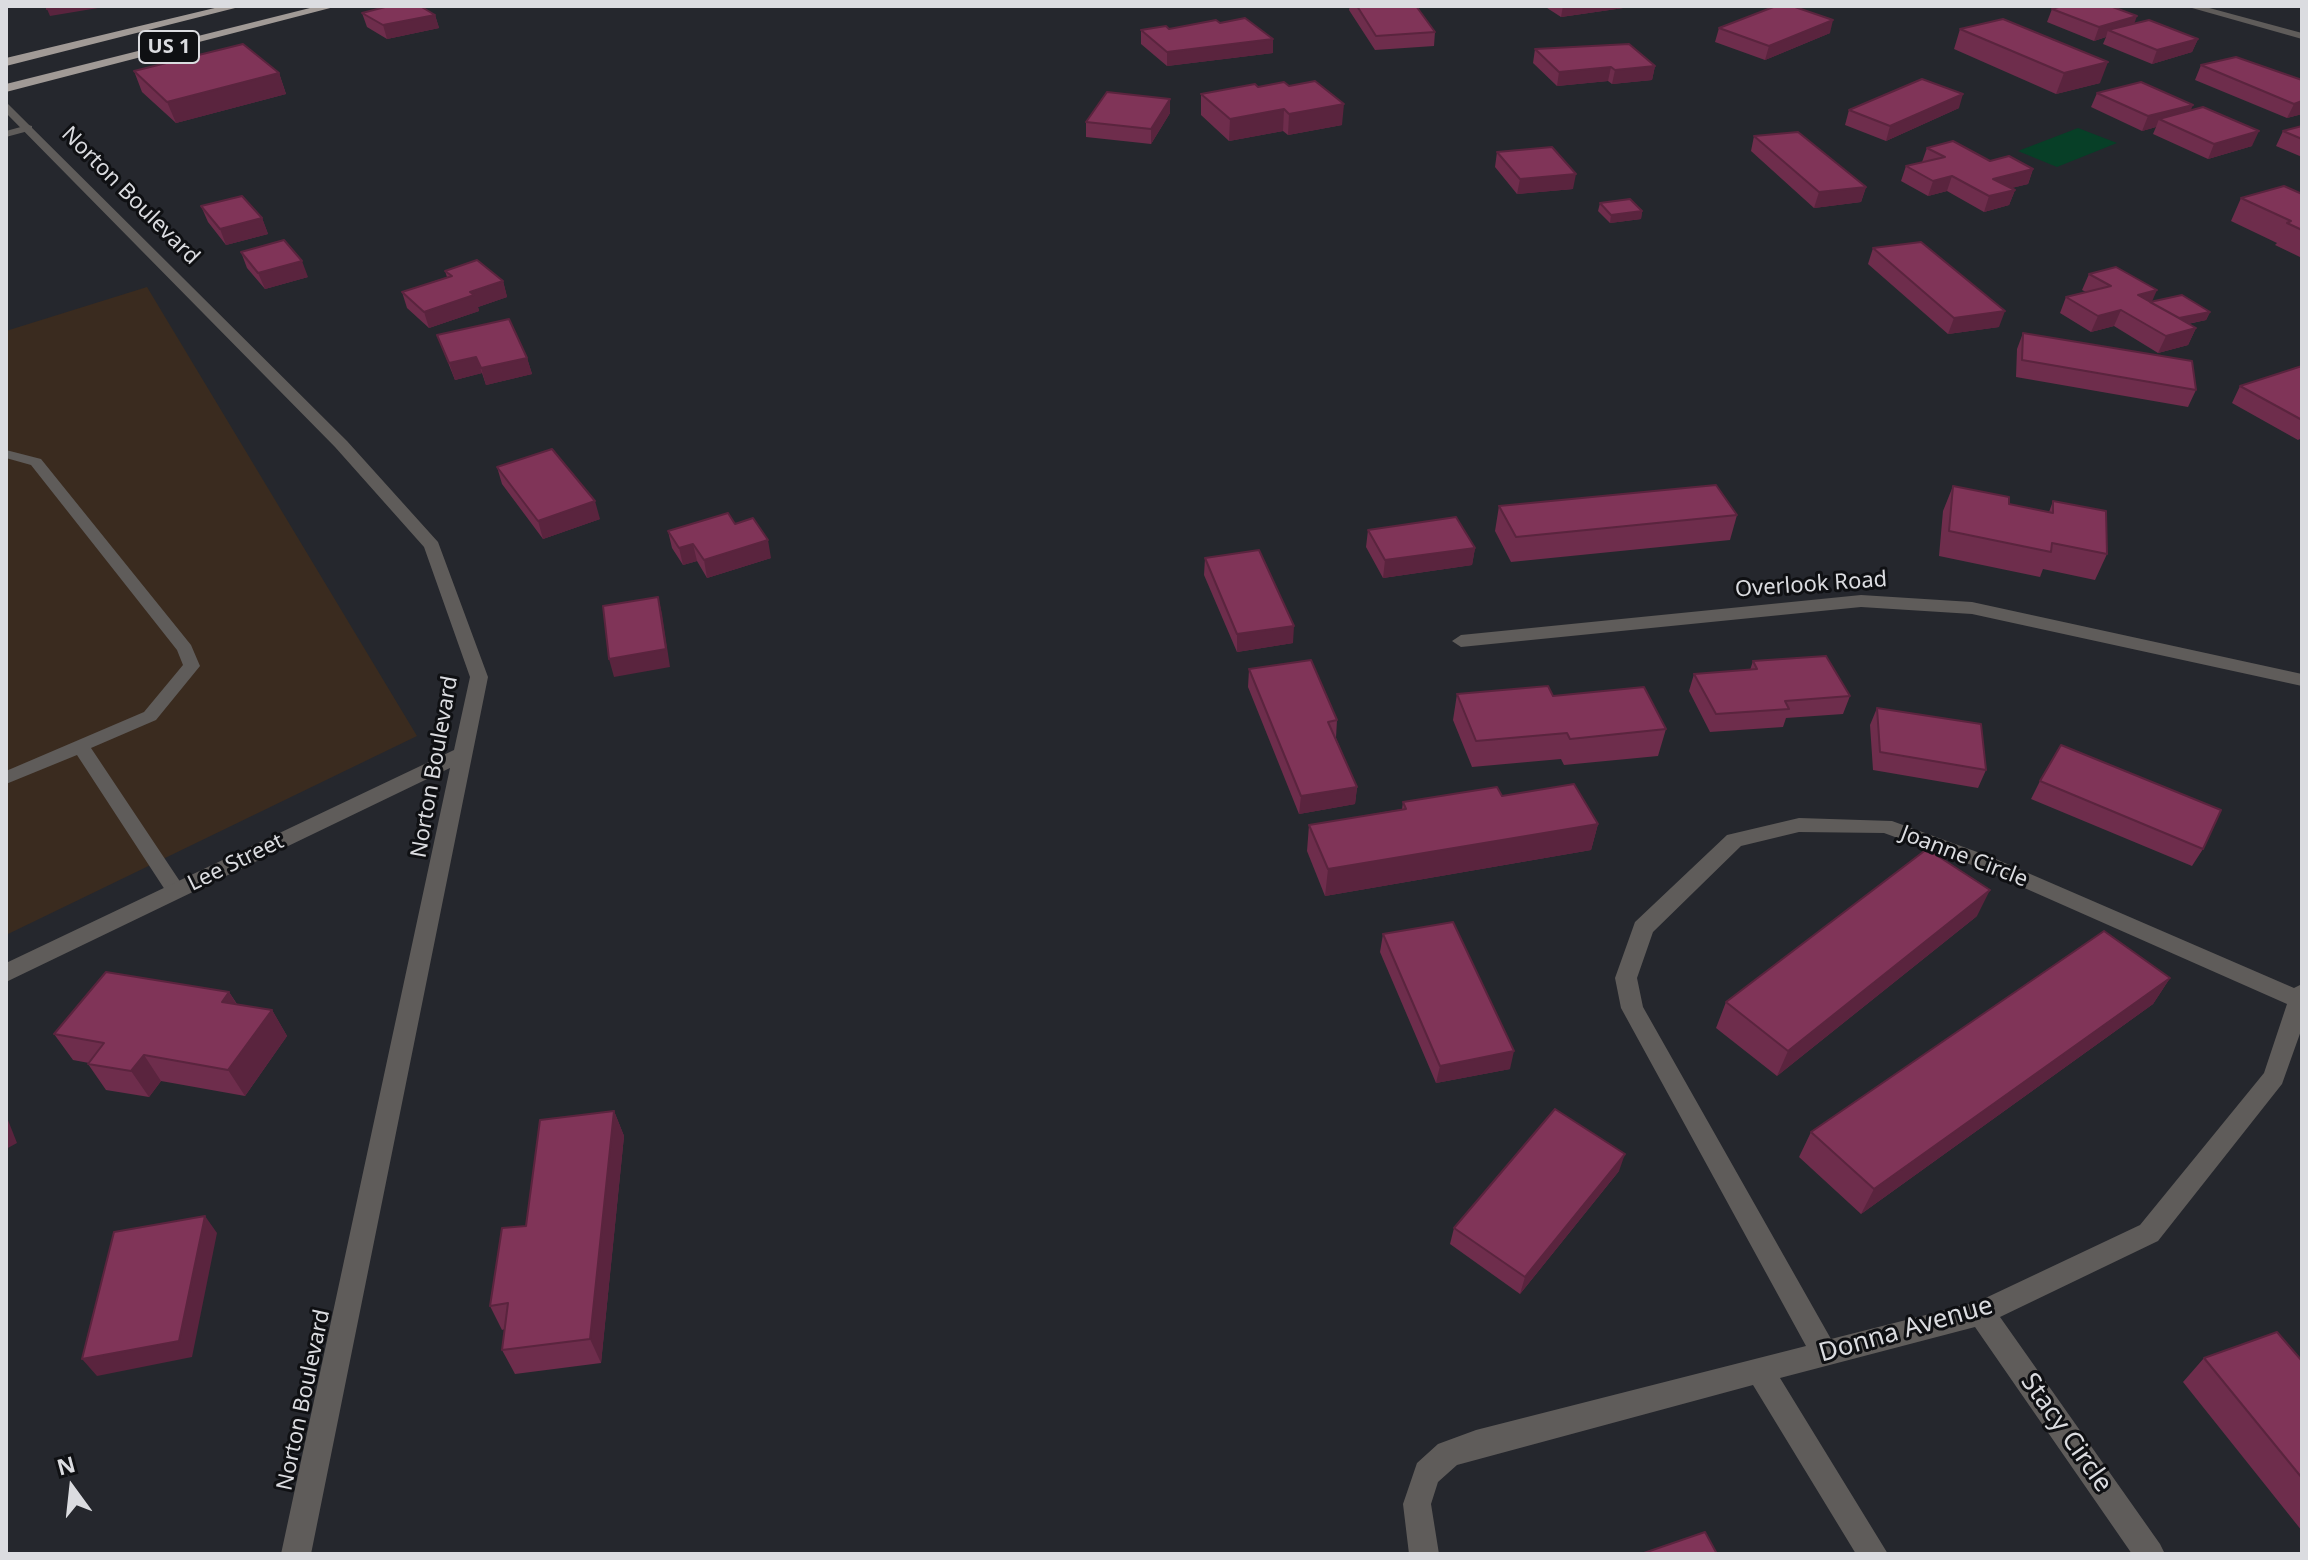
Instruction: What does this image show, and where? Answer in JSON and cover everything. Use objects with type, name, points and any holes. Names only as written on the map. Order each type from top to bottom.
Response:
[{"type":"highway","name":"US 1","points":[[6,62],[237,6]]},
{"type":"highway","name":"US 1","points":[[6,88],[332,6]]},
{"type":"street","points":[[2190,6],[2302,36]]},
{"type":"street","name":"Norton Boulevard","points":[[6,106],[341,444],[432,546],[479,677],[296,1554]]},
{"type":"street","name":"Overlook Road","points":[[1461,641],[1861,601],[1972,608],[2301,685]]},
{"type":"street","name":"Lee Street","points":[[6,973],[465,753]]},
{"type":"street","name":"Joanne Circle","points":[[1825,1354],[1632,1008],[1626,978],[1643,928],[1734,840],[1799,825],[1885,826],[1984,862],[2301,998]]},
{"type":"street","name":"Donna Avenue","points":[[1424,1554],[1417,1504],[1427,1473],[1448,1454],[1476,1444],[1981,1313],[2149,1233],[2274,1077],[2301,998]]},
{"type":"street","name":"Stacy Circle","points":[[1981,1313],[2150,1554]]},
{"type":"street","points":[[1760,1371],[1873,1554]]},
{"type":"lane","points":[[6,134],[28,128]]},
{"type":"lane","points":[[6,454],[36,462],[185,649],[192,666],[150,716],[6,778]]},
{"type":"lane","points":[[80,746],[176,891]]},
{"type":"shaded area","points":[[147,287],[417,736],[6,935],[6,331]]},
{"type":"green space","points":[[2078,128],[2117,143],[2057,167],[2018,151]]},
{"type":"building","points":[[389,6],[420,6],[435,15],[383,25],[362,13]]},
{"type":"building","points":[[1357,6],[1416,6],[1435,32],[1376,36]]},
{"type":"building","points":[[1776,6],[1792,6],[1833,20],[1769,46],[1719,28]]},
{"type":"building","points":[[2062,6],[2110,6],[2137,16],[2099,27],[2052,9]]},
{"type":"building","points":[[1245,18],[1273,39],[1167,52],[1141,30],[1166,26],[1169,29]]},
{"type":"building","points":[[2003,19],[2108,62],[2064,73],[1960,29]]},
{"type":"building","points":[[2149,20],[2198,39],[2157,50],[2108,30]]},
{"type":"building","points":[[243,44],[279,73],[167,102],[134,71]]},
{"type":"building","points":[[1629,44],[1655,66],[1559,72],[1535,49]]},
{"type":"building","points":[[2236,57],[2302,80],[2302,101],[2294,104],[2201,65]]},
{"type":"building","points":[[1922,79],[1963,94],[1890,126],[1849,110]]},
{"type":"building","points":[[1315,81],[1344,104],[1289,114],[1284,109],[1230,119],[1201,94],[1255,84],[1258,87],[1284,82],[1289,86]]},
{"type":"building","points":[[2141,82],[2193,105],[2148,116],[2097,93]]},
{"type":"building","points":[[1107,92],[1170,99],[1151,129],[1086,122]]},
{"type":"building","points":[[2203,107],[2259,131],[2214,144],[2159,119]]},
{"type":"building","points":[[2302,126],[2302,139],[2283,131]]},
{"type":"building","points":[[1798,132],[1866,187],[1819,192],[1754,136]]},
{"type":"building","points":[[1953,141],[1990,161],[2009,156],[2033,169],[1993,179],[2015,190],[1989,196],[1952,176],[1933,181],[1906,166],[1945,157],[1927,148]]},
{"type":"building","points":[[1552,147],[1576,174],[1520,179],[1497,152]]},
{"type":"building","points":[[2284,186],[2302,194],[2302,230],[2287,223],[2291,221],[2241,198]]},
{"type":"building","points":[[242,196],[262,218],[220,229],[201,206]]},
{"type":"building","points":[[1630,199],[1642,211],[1611,215],[1600,203]]},
{"type":"building","points":[[284,240],[302,261],[258,273],[241,252]]},
{"type":"building","points":[[1921,242],[2005,311],[1954,318],[1873,248]]},
{"type":"building","points":[[477,260],[503,281],[470,292],[474,295],[424,312],[402,292],[452,276],[445,271]]},
{"type":"building","points":[[2116,267],[2157,290],[2138,295],[2196,328],[2166,336],[2121,310],[2098,316],[2066,297],[2111,286],[2089,274]]},
{"type":"building","points":[[2182,295],[2210,312],[2179,318],[2150,302]]},
{"type":"building","points":[[509,319],[527,358],[481,368],[476,357],[449,363],[437,335]]},
{"type":"building","points":[[2023,333],[2192,361],[2196,390],[2022,360]]},
{"type":"building","points":[[2302,366],[2302,420],[2240,386]]},
{"type":"building","points":[[552,449],[595,501],[538,521],[497,467]]},
{"type":"building","points":[[1716,485],[1737,515],[1516,537],[1499,506]]},
{"type":"building","points":[[1953,486],[2009,497],[2009,504],[2053,513],[2053,501],[2106,511],[2107,554],[2052,543],[2051,552],[1949,531]]},
{"type":"building","points":[[728,513],[735,524],[753,518],[768,540],[704,560],[693,544],[679,548],[668,531]]},
{"type":"building","points":[[1456,517],[1475,548],[1385,560],[1368,530]]},
{"type":"building","points":[[1259,550],[1294,626],[1237,634],[1205,558]]},
{"type":"building","points":[[658,597],[666,649],[609,659],[603,606]]},
{"type":"building","points":[[1826,656],[1850,696],[1785,701],[1789,709],[1716,714],[1694,674],[1757,669],[1753,661]]},
{"type":"building","points":[[1311,660],[1337,720],[1328,722],[1357,787],[1301,796],[1249,669]]},
{"type":"building","points":[[1548,686],[1553,696],[1644,687],[1666,729],[1570,739],[1567,733],[1476,741],[1457,694]]},
{"type":"building","points":[[1877,708],[1981,724],[1986,770],[1880,752]]},
{"type":"building","points":[[2061,745],[2221,810],[2203,849],[2040,781]]},
{"type":"building","points":[[1574,784],[1598,824],[1328,869],[1309,825],[1406,809],[1403,802],[1497,787],[1502,796]]},
{"type":"building","points":[[1927,849],[1990,890],[1788,1051],[1726,1002]]},
{"type":"building","points":[[1453,922],[1514,1051],[1440,1066],[1383,934]]},
{"type":"building","points":[[2104,931],[2170,978],[1874,1189],[1811,1132]]},
{"type":"building","points":[[106,972],[229,992],[222,1002],[272,1010],[228,1070],[144,1055],[131,1071],[88,1064],[104,1043],[54,1034]]},
{"type":"building","points":[[1555,1109],[1625,1154],[1525,1277],[1454,1228]]},
{"type":"building","points":[[614,1111],[590,1339],[502,1350],[508,1303],[490,1306],[502,1228],[526,1226],[540,1120]]},
{"type":"building","points":[[205,1216],[179,1341],[82,1359],[114,1232]]},
{"type":"building","points":[[2277,1332],[2302,1361],[2302,1478],[2204,1358]]},
{"type":"building","points":[[1705,1532],[1717,1554],[1641,1554]]}]
